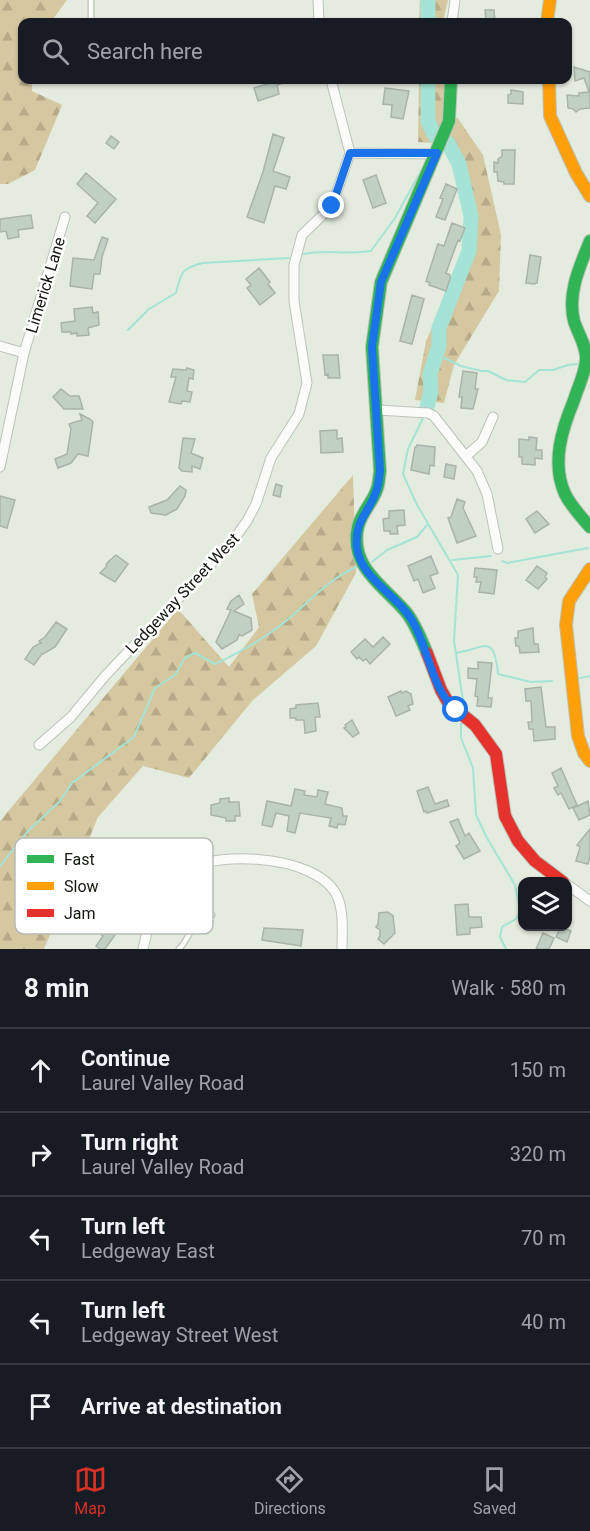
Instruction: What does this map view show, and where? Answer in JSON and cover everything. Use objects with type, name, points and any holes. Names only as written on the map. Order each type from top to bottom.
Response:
[{"type":"street","points":[[318,0],[318,18]]},
{"type":"street","points":[[453,18],[455,0]]},
{"type":"street","points":[[548,18],[550,0]]},
{"type":"street","points":[[332,84],[350,153],[437,153]]},
{"type":"street","points":[[451,84],[449,121],[381,282],[372,347],[380,471],[377,490],[358,526],[357,549],[370,575],[407,613],[420,636],[441,690],[449,704],[475,725],[496,754],[505,816],[518,841],[535,861],[556,877]]},
{"type":"street","points":[[549,84],[550,116],[576,173],[590,196]]},
{"type":"street","name":"Ledgeway Street West","points":[[39,745],[71,717],[105,676],[232,542],[256,504],[271,458],[300,414],[306,394],[304,361],[293,291],[294,265],[302,235],[332,206],[350,153]]},
{"type":"street","name":"Limerick Lane","points":[[0,467],[24,353],[65,217]]},
{"type":"street","points":[[590,241],[574,281],[571,300],[575,322],[585,345],[586,360],[582,378],[563,430],[559,470],[566,495],[590,527]]},
{"type":"street","points":[[0,346],[24,353]]},
{"type":"street","points":[[377,410],[416,412],[434,416],[477,471],[487,494],[498,549]]},
{"type":"street","points":[[466,456],[482,442],[493,417]]},
{"type":"street","points":[[590,569],[569,601],[566,625],[578,736],[584,753],[590,761]]},
{"type":"street","points":[[213,861],[263,860],[292,864],[321,876],[338,898],[342,916],[342,949]]},
{"type":"street","points":[[572,888],[590,901]]},
{"type":"street","points":[[143,949],[147,934]]},
{"type":"lane","points":[[91,0],[91,18]]},
{"type":"lane","points":[[179,949],[190,934]]},
{"type":"green space","points":[[0,0],[67,0],[54,18],[18,18],[18,84],[32,84],[32,91],[62,105],[35,170],[8,184],[0,184]]},
{"type":"green space","points":[[420,0],[448,0],[444,18],[419,18]]},
{"type":"green space","points":[[419,84],[445,84],[448,117],[434,143],[418,142]]},
{"type":"green space","points":[[457,117],[483,155],[501,235],[499,291],[454,365],[444,403],[415,400],[426,341],[467,249],[468,217],[451,148],[444,143]]},
{"type":"green space","points":[[353,475],[356,573],[316,646],[253,700],[189,778],[143,766],[98,817],[89,838],[15,838],[15,934],[50,934],[44,949],[0,949],[0,821],[178,609],[229,667],[259,627],[252,594]]},
{"type":"building","points":[[485,10],[494,10],[495,18],[486,18]]},
{"type":"building","points":[[574,67],[590,72],[590,108],[576,112],[568,108],[567,95],[579,96],[579,93],[589,92],[584,78],[575,81]]},
{"type":"building","points":[[267,84],[280,84],[277,85],[279,94],[258,101],[254,88]]},
{"type":"building","points":[[385,88],[409,91],[403,119],[391,117],[392,105],[383,104]]},
{"type":"building","points":[[511,90],[523,92],[523,104],[508,103]]},
{"type":"building","points":[[273,134],[284,138],[273,171],[290,177],[286,189],[275,186],[264,223],[247,217],[263,172]]},
{"type":"building","points":[[111,136],[119,142],[114,149],[106,143]]},
{"type":"building","points":[[502,150],[515,150],[514,184],[504,184],[498,181],[497,172],[494,172],[494,162],[498,163]]},
{"type":"building","points":[[86,173],[116,199],[95,223],[87,216],[98,203],[77,184]]},
{"type":"building","points":[[376,175],[386,203],[373,208],[363,180]]},
{"type":"building","points":[[446,184],[457,189],[445,220],[436,217]]},
{"type":"building","points":[[31,215],[33,228],[18,230],[19,237],[8,239],[6,231],[0,232],[0,219]]},
{"type":"building","points":[[452,223],[465,228],[446,273],[450,275],[450,279],[446,291],[429,285],[430,283],[426,281],[438,244],[444,246]]},
{"type":"building","points":[[102,237],[108,239],[102,257],[100,274],[94,274],[92,289],[70,286],[73,258],[94,260]]},
{"type":"building","points":[[530,255],[541,257],[537,283],[534,284],[526,283]]},
{"type":"building","points":[[259,268],[275,293],[260,305],[247,288],[251,285],[246,279]]},
{"type":"building","points":[[412,295],[424,299],[412,344],[400,341]]},
{"type":"building","points":[[92,307],[93,313],[98,312],[99,325],[88,328],[89,335],[77,336],[77,333],[62,332],[61,323],[75,321],[74,309]]},
{"type":"building","points":[[323,355],[338,355],[340,378],[328,378],[328,374],[325,375]]},
{"type":"building","points":[[187,368],[194,370],[193,379],[189,378],[187,391],[192,392],[190,402],[182,401],[181,404],[169,402],[176,377],[171,377],[173,369],[186,370]]},
{"type":"building","points":[[463,371],[477,373],[475,389],[478,389],[473,409],[461,408],[462,397],[459,397]]},
{"type":"building","points":[[61,389],[70,396],[79,396],[83,409],[64,409],[53,397]]},
{"type":"building","points":[[80,414],[93,422],[88,456],[78,454],[71,463],[58,468],[55,459],[67,454],[71,429],[69,424],[82,420]]},
{"type":"building","points":[[337,430],[337,439],[342,438],[343,452],[321,453],[320,431]]},
{"type":"building","points":[[529,437],[537,438],[536,450],[542,450],[542,459],[535,458],[535,465],[522,464],[522,457],[519,457],[519,439],[529,440]]},
{"type":"building","points":[[183,438],[195,439],[191,453],[203,458],[200,469],[192,466],[192,472],[182,471],[179,468]]},
{"type":"building","points":[[417,445],[435,447],[434,466],[430,465],[429,474],[411,470]]},
{"type":"building","points":[[446,464],[456,466],[454,479],[444,477]]},
{"type":"building","points":[[276,484],[282,486],[280,497],[273,495]]},
{"type":"building","points":[[180,486],[186,490],[177,509],[166,515],[151,513],[149,507],[167,500]]},
{"type":"building","points":[[0,496],[15,500],[7,528],[0,526]]},
{"type":"building","points":[[457,499],[465,502],[463,508],[476,536],[457,543],[448,518],[451,517]]},
{"type":"building","points":[[404,510],[405,525],[397,526],[398,534],[384,531],[383,519],[389,518],[389,511]]},
{"type":"building","points":[[537,511],[549,524],[535,533],[526,519]]},
{"type":"building","points":[[116,555],[128,564],[115,582],[100,573]]},
{"type":"building","points":[[431,556],[438,573],[430,576],[435,588],[423,593],[418,579],[414,581],[408,566]]},
{"type":"building","points":[[537,566],[547,573],[545,577],[547,579],[538,589],[526,580]]},
{"type":"building","points":[[475,568],[497,570],[494,594],[479,592],[481,582],[476,582]]},
{"type":"building","points":[[239,595],[244,604],[234,611],[251,618],[252,630],[242,636],[239,635],[237,640],[222,649],[216,642],[231,610],[227,609],[231,601]]},
{"type":"building","points":[[56,622],[67,629],[55,647],[41,655],[34,665],[25,659],[33,647],[41,643],[39,641],[45,637]]},
{"type":"building","points":[[533,628],[534,644],[538,644],[539,652],[520,653],[515,638],[518,638],[518,631]]},
{"type":"building","points":[[383,637],[390,644],[370,664],[366,659],[363,661],[359,657],[357,659],[351,652],[365,639],[373,647]]},
{"type":"building","points":[[478,662],[492,663],[488,698],[492,698],[491,707],[477,706],[478,697],[475,696],[477,679],[468,678],[468,668],[478,669]]},
{"type":"building","points":[[541,687],[546,727],[555,727],[555,739],[534,741],[533,729],[529,729],[528,722],[532,722],[531,701],[526,701],[525,689]]},
{"type":"building","points":[[401,691],[411,694],[413,704],[408,706],[410,710],[396,716],[388,697]]},
{"type":"building","points":[[318,703],[320,717],[315,717],[316,731],[305,733],[304,720],[290,718],[290,709],[296,708],[296,705]]},
{"type":"building","points":[[352,720],[359,733],[353,737],[344,728]]},
{"type":"building","points":[[561,768],[577,805],[569,809],[561,793],[558,795],[554,788],[558,786],[552,773]]},
{"type":"building","points":[[428,787],[435,804],[447,800],[449,806],[424,812],[417,791]]},
{"type":"building","points":[[295,789],[305,791],[304,795],[317,797],[318,790],[328,792],[325,804],[342,808],[343,816],[347,816],[345,825],[338,824],[337,828],[329,826],[331,818],[300,813],[295,833],[287,831],[289,816],[276,813],[272,827],[262,825],[267,801],[291,806]]},
{"type":"building","points":[[229,798],[229,802],[239,802],[240,816],[235,816],[235,821],[226,821],[226,818],[211,815],[211,805],[220,803],[220,799]]},
{"type":"building","points":[[588,801],[590,815],[579,820],[573,808]]},
{"type":"building","points":[[458,819],[465,836],[469,833],[480,851],[464,859],[456,846],[460,843],[450,822]]},
{"type":"building","points":[[590,829],[588,864],[576,861],[580,847],[577,845]]},
{"type":"building","points":[[468,904],[469,917],[481,917],[482,927],[470,928],[470,934],[457,935],[455,905]]},
{"type":"building","points":[[388,912],[393,916],[395,933],[384,944],[378,939],[380,930],[376,927],[379,913]]},
{"type":"building","points":[[264,928],[303,930],[301,946],[262,940]]},
{"type":"building","points":[[559,931],[571,931],[567,942],[556,937]]},
{"type":"building","points":[[543,933],[554,938],[549,949],[536,949]]},
{"type":"building","points":[[100,934],[115,935],[105,949],[100,949],[96,946],[103,936]]},
{"type":"waterway","points":[[428,0],[428,18]]},
{"type":"waterway","points":[[428,84],[428,121],[435,136]]},
{"type":"waterway","points":[[432,147],[435,136]]},
{"type":"waterway","points":[[427,408],[431,391],[430,374],[439,346],[439,328],[469,251],[471,216],[459,164],[448,143]]},
{"type":"waterway","points":[[304,254],[371,251],[395,218],[422,169]]},
{"type":"waterway","points":[[128,330],[149,309],[176,293],[183,272],[190,267],[203,263],[289,258]]},
{"type":"waterway","points":[[436,354],[461,366],[488,371],[506,380],[525,382],[539,370],[553,370],[577,364]]},
{"type":"waterway","points":[[423,418],[408,449],[403,474],[416,503],[458,575],[454,641],[464,707]]},
{"type":"waterway","points":[[372,562],[387,550],[417,537],[428,524]]},
{"type":"waterway","points":[[502,561],[507,563],[588,548]]},
{"type":"waterway","points":[[452,560],[491,556]]},
{"type":"waterway","points":[[22,838],[60,801],[72,783],[134,737],[155,688],[175,675],[185,658],[195,653],[215,664],[233,655],[278,627],[328,584],[356,567]]},
{"type":"waterway","points":[[456,653],[487,646],[494,653],[498,674],[531,682],[552,681]]},
{"type":"waterway","points":[[580,678],[590,676]]},
{"type":"waterway","points":[[461,723],[461,738],[473,768],[476,815],[515,885],[520,911],[516,919],[502,927],[500,937],[506,949]]},
{"type":"waterway","points":[[0,866],[15,847]]},
{"type":"traffic: fast","points":[[427,653],[409,616],[363,565],[357,541],[358,527],[375,494],[380,471],[372,347],[381,282],[449,121],[451,84]]},
{"type":"traffic: fast","points":[[590,241],[582,260],[572,300],[574,321],[585,350],[585,365],[562,434],[559,458],[559,470],[565,494],[590,527]]},
{"type":"traffic: slow","points":[[548,18],[550,0]]},
{"type":"traffic: slow","points":[[549,84],[550,116],[576,173],[590,196]]},
{"type":"traffic: slow","points":[[590,569],[569,601],[566,625],[578,736],[584,753],[590,761]]},
{"type":"traffic: jam","points":[[427,653],[441,690],[449,704],[475,725],[496,754],[505,816],[518,841],[535,861],[556,877]]},
{"type":"route","points":[[332,206],[350,153],[437,153],[381,282],[372,347],[380,471],[377,490],[358,526],[357,549],[370,575],[407,613],[420,636],[441,690],[449,704],[456,710]]}]
